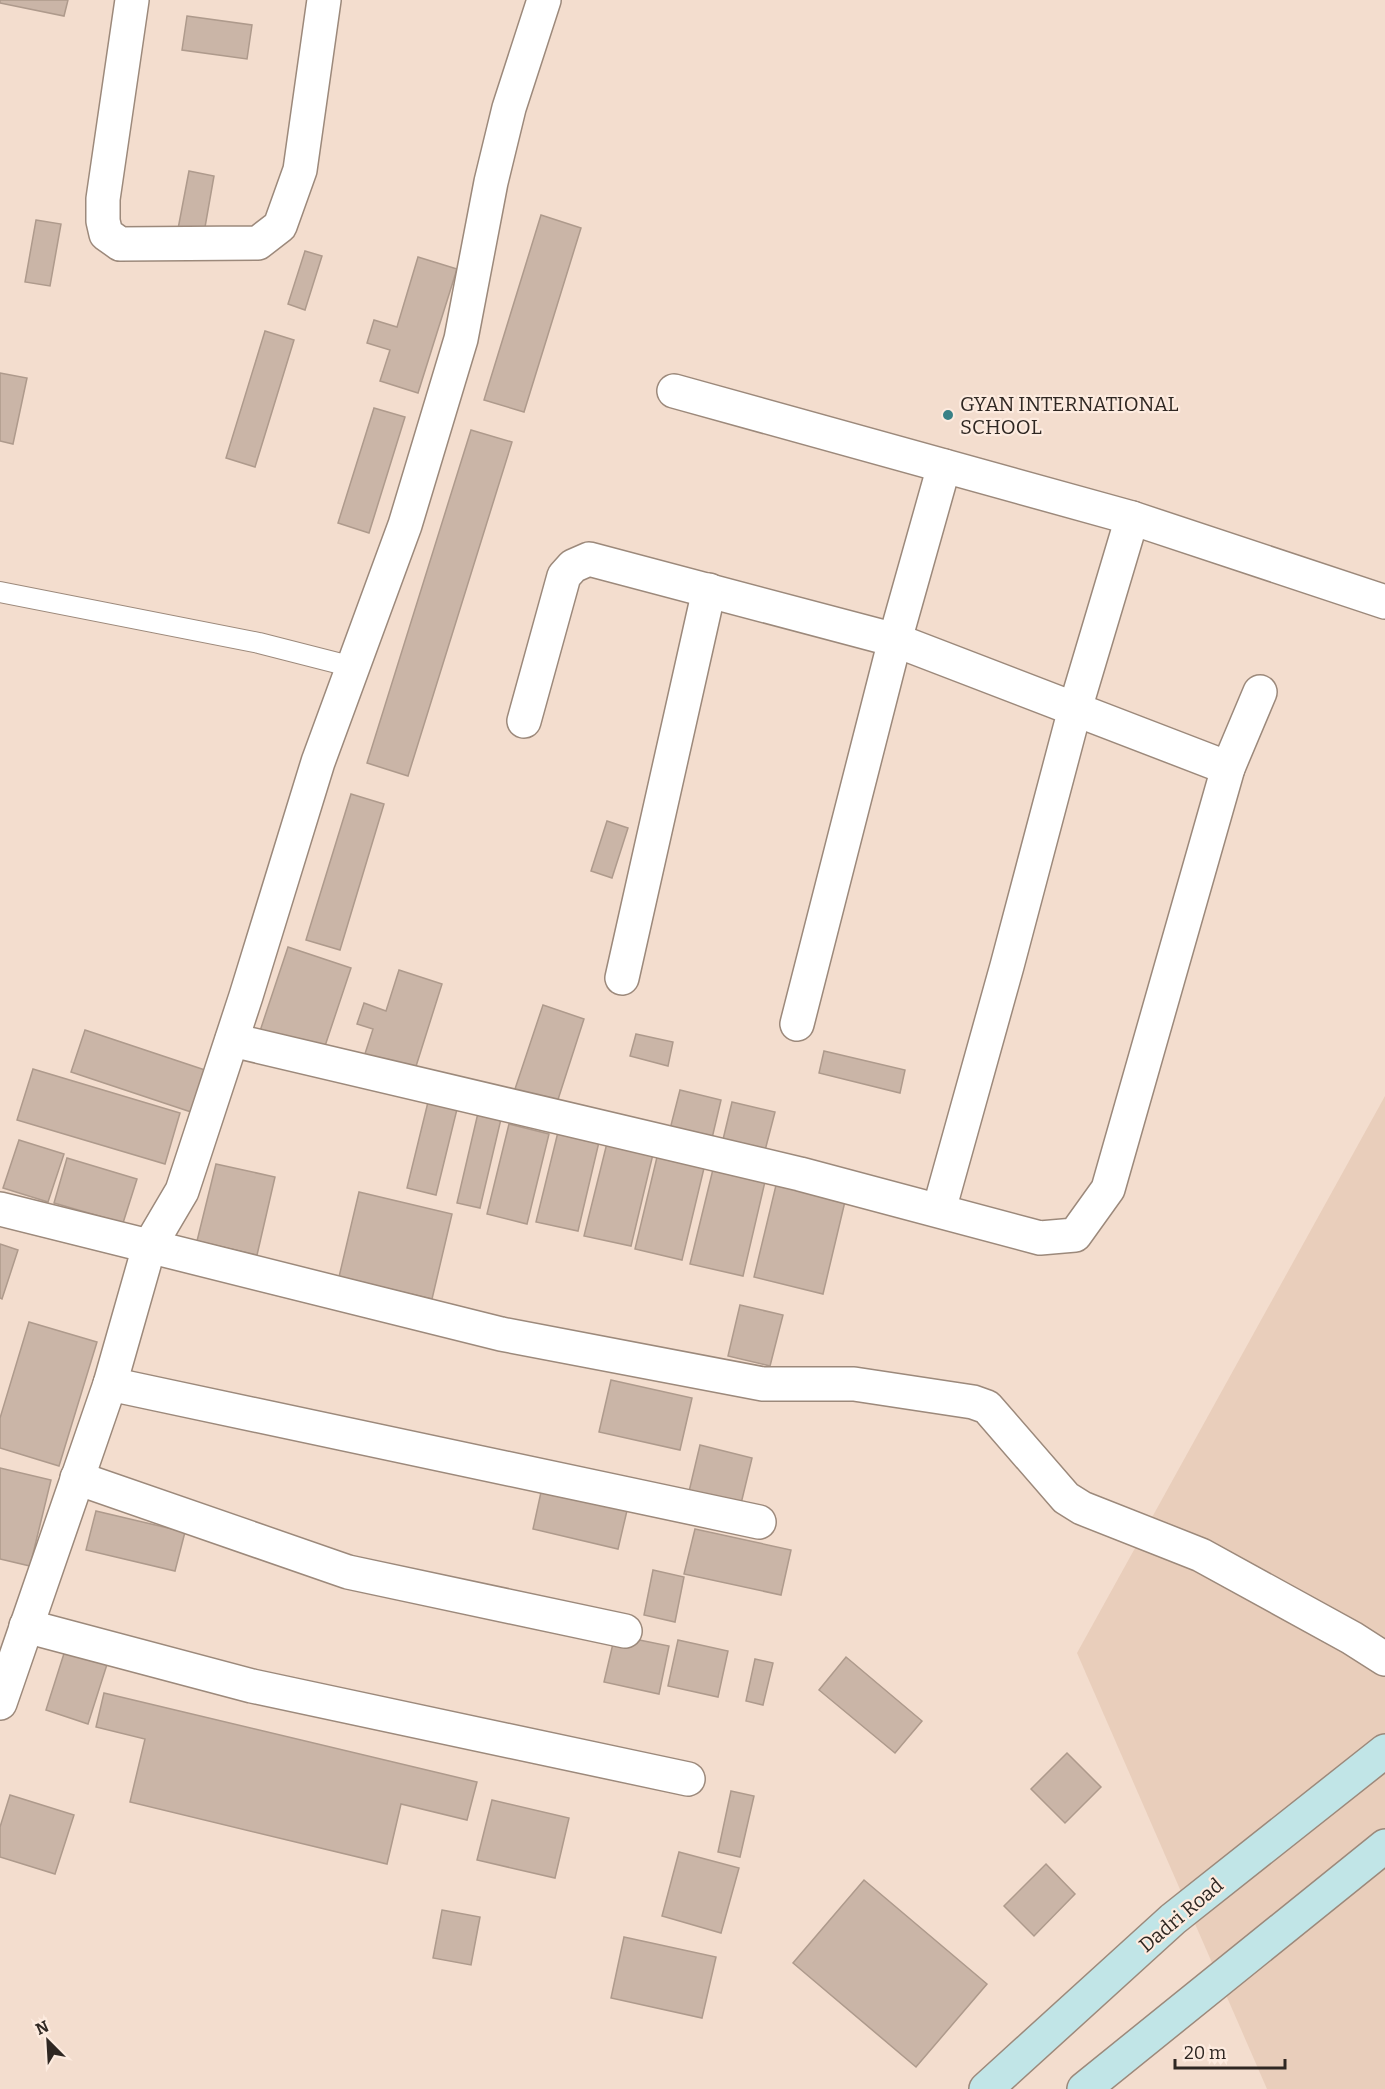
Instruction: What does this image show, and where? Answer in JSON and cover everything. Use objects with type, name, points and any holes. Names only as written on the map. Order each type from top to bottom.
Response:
[{"type":"main road","name":"Dadri Road","points":[[986,2089],[1173,1919],[1385,1751]]},
{"type":"main road","points":[[1084,2089],[1385,1846]]},
{"type":"street","points":[[132,0],[103,200],[106,234],[120,244],[258,243],[280,226],[300,170],[324,0]]},
{"type":"street","points":[[0,1703],[110,1384],[149,1247],[182,1191],[232,1040],[318,762],[405,525],[461,339],[496,161],[509,108],[544,0]]},
{"type":"street","points":[[674,391],[1131,518],[1385,602]]},
{"type":"street","points":[[797,1024],[895,640],[944,466]]},
{"type":"street","points":[[939,1210],[1075,709],[1131,518]]},
{"type":"street","points":[[524,721],[564,576],[573,566],[589,559],[895,640],[1228,768]]},
{"type":"street","points":[[622,978],[709,590]]},
{"type":"street","points":[[232,1040],[788,1171],[1040,1238],[1075,1235],[1108,1189],[1228,768],[1260,692]]},
{"type":"street","points":[[0,1209],[501,1334],[763,1384],[855,1383],[973,1402],[987,1407],[1066,1498],[1082,1508],[1201,1555],[1352,1638],[1385,1659]]},
{"type":"street","points":[[110,1384],[759,1522]]},
{"type":"street","points":[[76,1478],[348,1572],[625,1631]]},
{"type":"street","points":[[26,1626],[252,1686],[687,1779]]},
{"type":"lane","points":[[0,592],[259,643],[353,667]]},
{"type":"shaded area","points":[[1385,1096],[1385,2089],[1267,2089],[1077,1653]]},
{"type":"building","points":[[0,0],[68,0],[64,16],[0,3]]},
{"type":"building","points":[[187,16],[252,25],[247,59],[182,50]]},
{"type":"building","points":[[189,171],[214,176],[204,233],[178,229]]},
{"type":"building","points":[[541,215],[581,228],[524,412],[484,400]]},
{"type":"building","points":[[36,220],[61,224],[50,286],[25,282]]},
{"type":"building","points":[[305,251],[322,256],[305,310],[288,304]]},
{"type":"building","points":[[418,257],[457,269],[418,393],[380,381],[390,350],[367,343],[374,320],[397,327]]},
{"type":"building","points":[[265,331],[294,340],[255,467],[226,458]]},
{"type":"building","points":[[0,373],[27,378],[13,444],[0,441]]},
{"type":"building","points":[[374,408],[405,417],[369,533],[338,523]]},
{"type":"building","points":[[471,430],[512,442],[408,776],[367,763]]},
{"type":"building","points":[[351,794],[384,804],[340,950],[306,940]]},
{"type":"building","points":[[607,821],[628,828],[612,878],[591,871]]},
{"type":"building","points":[[288,947],[351,968],[321,1058],[258,1037]]},
{"type":"building","points":[[399,970],[442,984],[412,1079],[362,1063],[373,1029],[357,1024],[364,1003],[386,1011]]},
{"type":"building","points":[[543,1005],[584,1019],[553,1115],[511,1101]]},
{"type":"building","points":[[85,1030],[214,1073],[200,1115],[71,1072]]},
{"type":"building","points":[[636,1034],[673,1042],[668,1066],[630,1056]]},
{"type":"building","points":[[824,1051],[905,1070],[900,1093],[819,1073]]},
{"type":"building","points":[[33,1069],[180,1113],[165,1164],[17,1120]]},
{"type":"building","points":[[680,1090],[721,1100],[709,1151],[667,1141]]},
{"type":"building","points":[[429,1098],[458,1105],[436,1195],[407,1188]]},
{"type":"building","points":[[732,1102],[775,1112],[762,1162],[720,1152]]},
{"type":"building","points":[[478,1113],[501,1119],[480,1208],[457,1203]]},
{"type":"building","points":[[509,1124],[549,1134],[527,1224],[487,1214]]},
{"type":"building","points":[[558,1132],[599,1142],[578,1231],[536,1222]]},
{"type":"building","points":[[608,1139],[654,1150],[631,1246],[584,1236]]},
{"type":"building","points":[[19,1140],[64,1154],[48,1202],[3,1188]]},
{"type":"building","points":[[658,1153],[705,1164],[682,1260],[635,1249]]},
{"type":"building","points":[[67,1158],[137,1179],[123,1223],[54,1203]]},
{"type":"building","points":[[715,1161],[767,1173],[743,1276],[690,1264]]},
{"type":"building","points":[[216,1164],[275,1177],[257,1255],[197,1241]]},
{"type":"building","points":[[778,1177],[847,1193],[823,1294],[754,1277]]},
{"type":"building","points":[[359,1192],[452,1214],[432,1299],[339,1277]]},
{"type":"building","points":[[0,1244],[18,1250],[2,1299],[0,1298]]},
{"type":"building","points":[[740,1305],[783,1315],[770,1366],[728,1356]]},
{"type":"building","points":[[29,1322],[97,1342],[59,1466],[0,1448],[0,1418]]},
{"type":"building","points":[[611,1380],[692,1398],[680,1450],[599,1432]]},
{"type":"building","points":[[700,1445],[752,1458],[739,1512],[687,1500]]},
{"type":"building","points":[[0,1468],[51,1480],[30,1566],[0,1559]]},
{"type":"building","points":[[543,1483],[629,1502],[618,1549],[533,1529]]},
{"type":"building","points":[[96,1511],[185,1532],[175,1571],[86,1550]]},
{"type":"building","points":[[695,1529],[791,1550],[781,1595],[684,1574]]},
{"type":"building","points":[[653,1570],[684,1577],[675,1622],[644,1615]]},
{"type":"building","points":[[615,1635],[669,1646],[659,1694],[604,1682]]},
{"type":"building","points":[[678,1640],[728,1651],[718,1697],[668,1686]]},
{"type":"building","points":[[68,1641],[110,1655],[88,1724],[46,1710]]},
{"type":"building","points":[[846,1657],[922,1721],[895,1753],[819,1690]]},
{"type":"building","points":[[755,1659],[773,1663],[763,1705],[746,1701]]},
{"type":"building","points":[[104,1693],[477,1782],[467,1820],[401,1804],[387,1864],[130,1802],[145,1739],[96,1727]]},
{"type":"building","points":[[1067,1753],[1101,1787],[1065,1823],[1031,1789]]},
{"type":"building","points":[[731,1791],[754,1796],[740,1857],[718,1852]]},
{"type":"building","points":[[10,1795],[74,1815],[55,1874],[0,1857],[0,1827]]},
{"type":"building","points":[[492,1800],[569,1818],[555,1878],[477,1860]]},
{"type":"building","points":[[679,1852],[739,1868],[721,1933],[662,1916]]},
{"type":"building","points":[[1046,1864],[1075,1894],[1034,1936],[1004,1906]]},
{"type":"building","points":[[864,1880],[987,1984],[916,2067],[793,1963]]},
{"type":"building","points":[[442,1910],[480,1917],[471,1965],[433,1958]]},
{"type":"building","points":[[624,1937],[716,1957],[702,2018],[611,1998]]},
{"type":"place","name":"GYAN INTERNATIONAL SCHOOL","points":[[948,415]]}]
